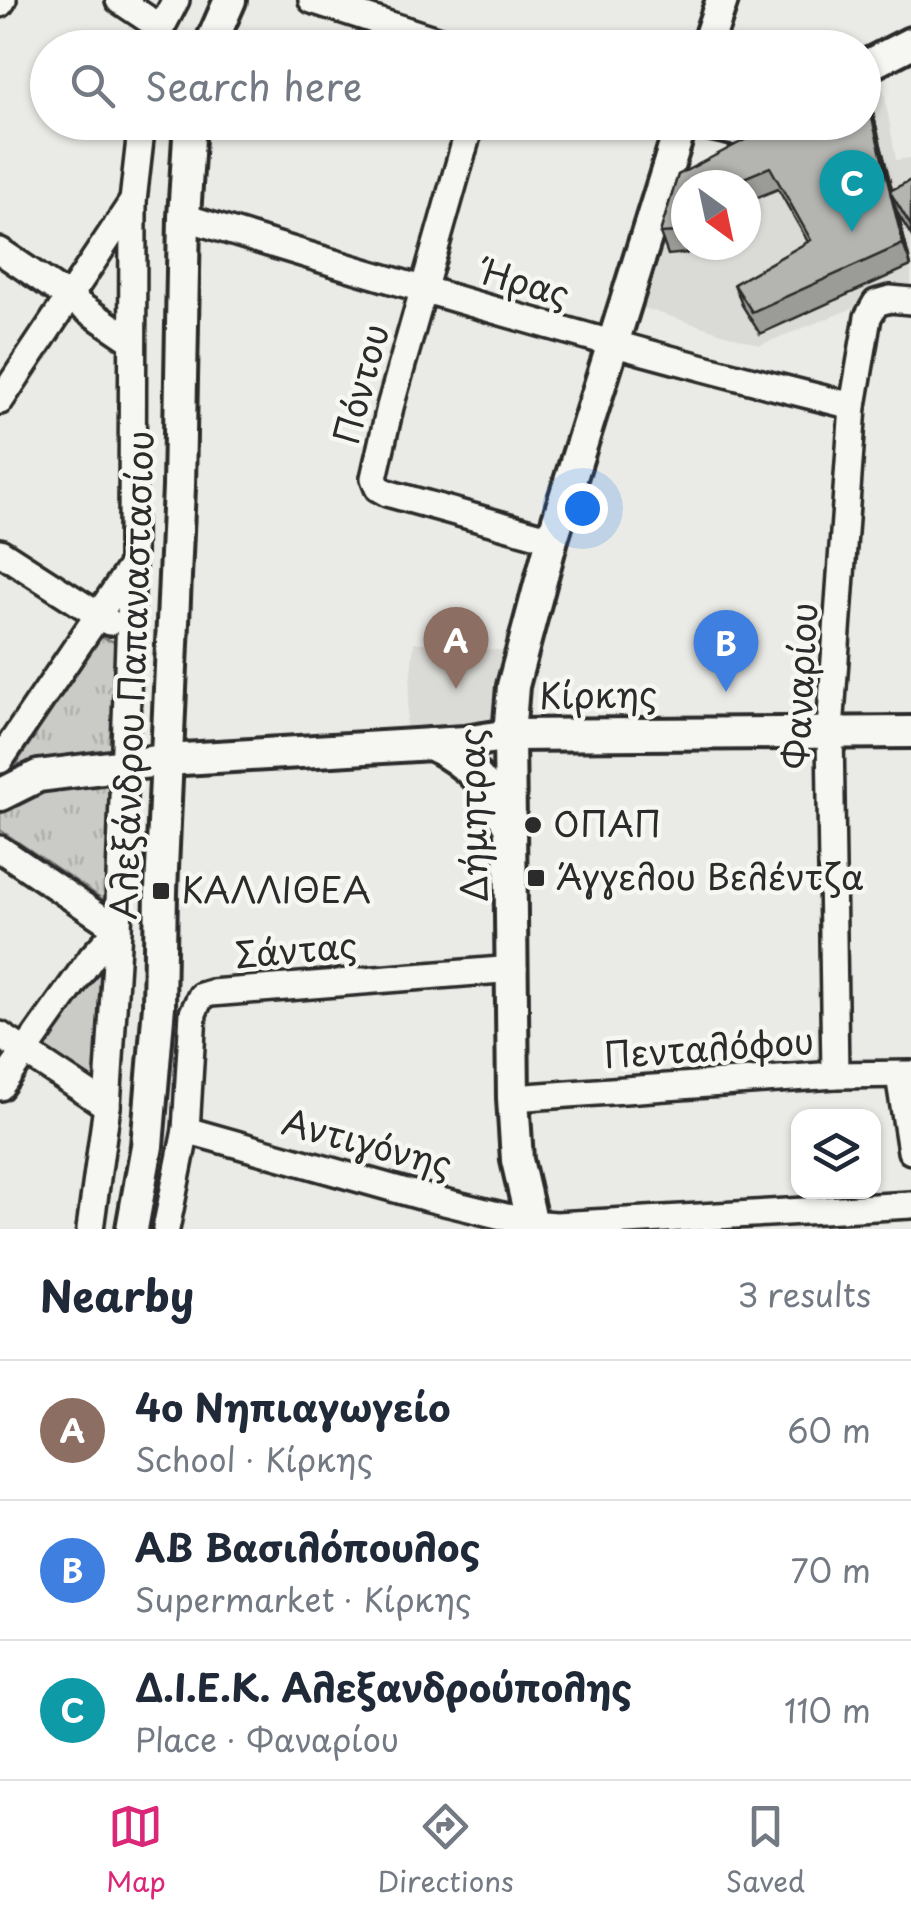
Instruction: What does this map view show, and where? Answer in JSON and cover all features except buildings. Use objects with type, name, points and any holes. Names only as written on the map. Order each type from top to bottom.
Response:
[{"type":"street","points":[[120,0],[150,30]]},
{"type":"street","points":[[162,30],[176,0]]},
{"type":"street","points":[[216,30],[230,0]]},
{"type":"street","points":[[312,0],[405,30]]},
{"type":"street","points":[[712,30],[722,0]]},
{"type":"street","points":[[881,58],[911,43]]},
{"type":"street","points":[[90,1229],[106,1106],[118,929],[132,566],[133,201],[140,140]]},
{"type":"street","name":"Αλεξάνδρου Παπαναστασίου","points":[[132,1229],[147,1146],[159,1006],[189,140]]},
{"type":"street","name":"Πόντου","points":[[466,140],[374,478],[378,488],[387,493],[552,539]]},
{"type":"street","name":"Δήμητρας","points":[[540,1226],[517,1160],[513,1098],[509,735],[514,686],[552,539],[676,140]]},
{"type":"street","points":[[0,401],[133,201]]},
{"type":"street","name":"Ήρας","points":[[184,217],[612,345],[853,406]]},
{"type":"street","points":[[0,250],[132,340]]},
{"type":"street","name":"Φαναρίου","points":[[835,1075],[830,730],[853,406],[868,317],[876,303],[890,299],[911,301]]},
{"type":"street","points":[[0,552],[130,635]]},
{"type":"street","points":[[0,760],[132,566]]},
{"type":"street","name":"Κίρκης","points":[[0,795],[38,776],[166,760],[431,744],[509,735],[911,732]]},
{"type":"street","points":[[431,744],[477,773],[511,828]]},
{"type":"street","points":[[0,849],[118,929]]},
{"type":"street","points":[[0,1087],[92,956],[118,929]]},
{"type":"street","name":"Σάντας","points":[[166,1229],[186,1130],[193,1013],[201,996],[514,968]]},
{"type":"street","points":[[0,1034],[106,1106]]},
{"type":"street","name":"Πενταλόφου","points":[[513,1098],[835,1075],[905,1075]]},
{"type":"street","points":[[905,1075],[911,1151]]},
{"type":"street","name":"Αντιγόνης","points":[[186,1130],[540,1226],[911,1206]]},
{"type":"shaded area","points":[[882,81],[896,160],[911,158],[911,289],[904,288],[760,345],[638,306],[671,205],[671,260],[761,260],[761,170],[726,170],[812,140],[881,140]]},
{"type":"shaded area","points":[[414,642],[507,651],[499,727],[405,735]]},
{"type":"green space","points":[[101,637],[115,642],[113,754],[16,764]]},
{"type":"green space","points":[[112,776],[110,904],[0,830],[0,812],[28,793]]},
{"type":"green space","points":[[100,958],[111,959],[102,1087],[38,1044]]},
{"type":"place","name":"Δ.Ι.Ε.Κ. Αλεξανδρούπολης","points":[[852,232]]},
{"type":"place","name":"4ο Νηπιαγωγείο","points":[[456,689]]},
{"type":"place","name":"ΑΒ Βασιλόπουλος","points":[[726,692]]},
{"type":"place","name":"ΟΠΑΠ","points":[[533,825]]},
{"type":"place","name":"Άγγελου Βελέντζα","points":[[536,878]]},
{"type":"place","name":"ΚΑΛΛΙΘΕΑ","points":[[161,891]]}]
